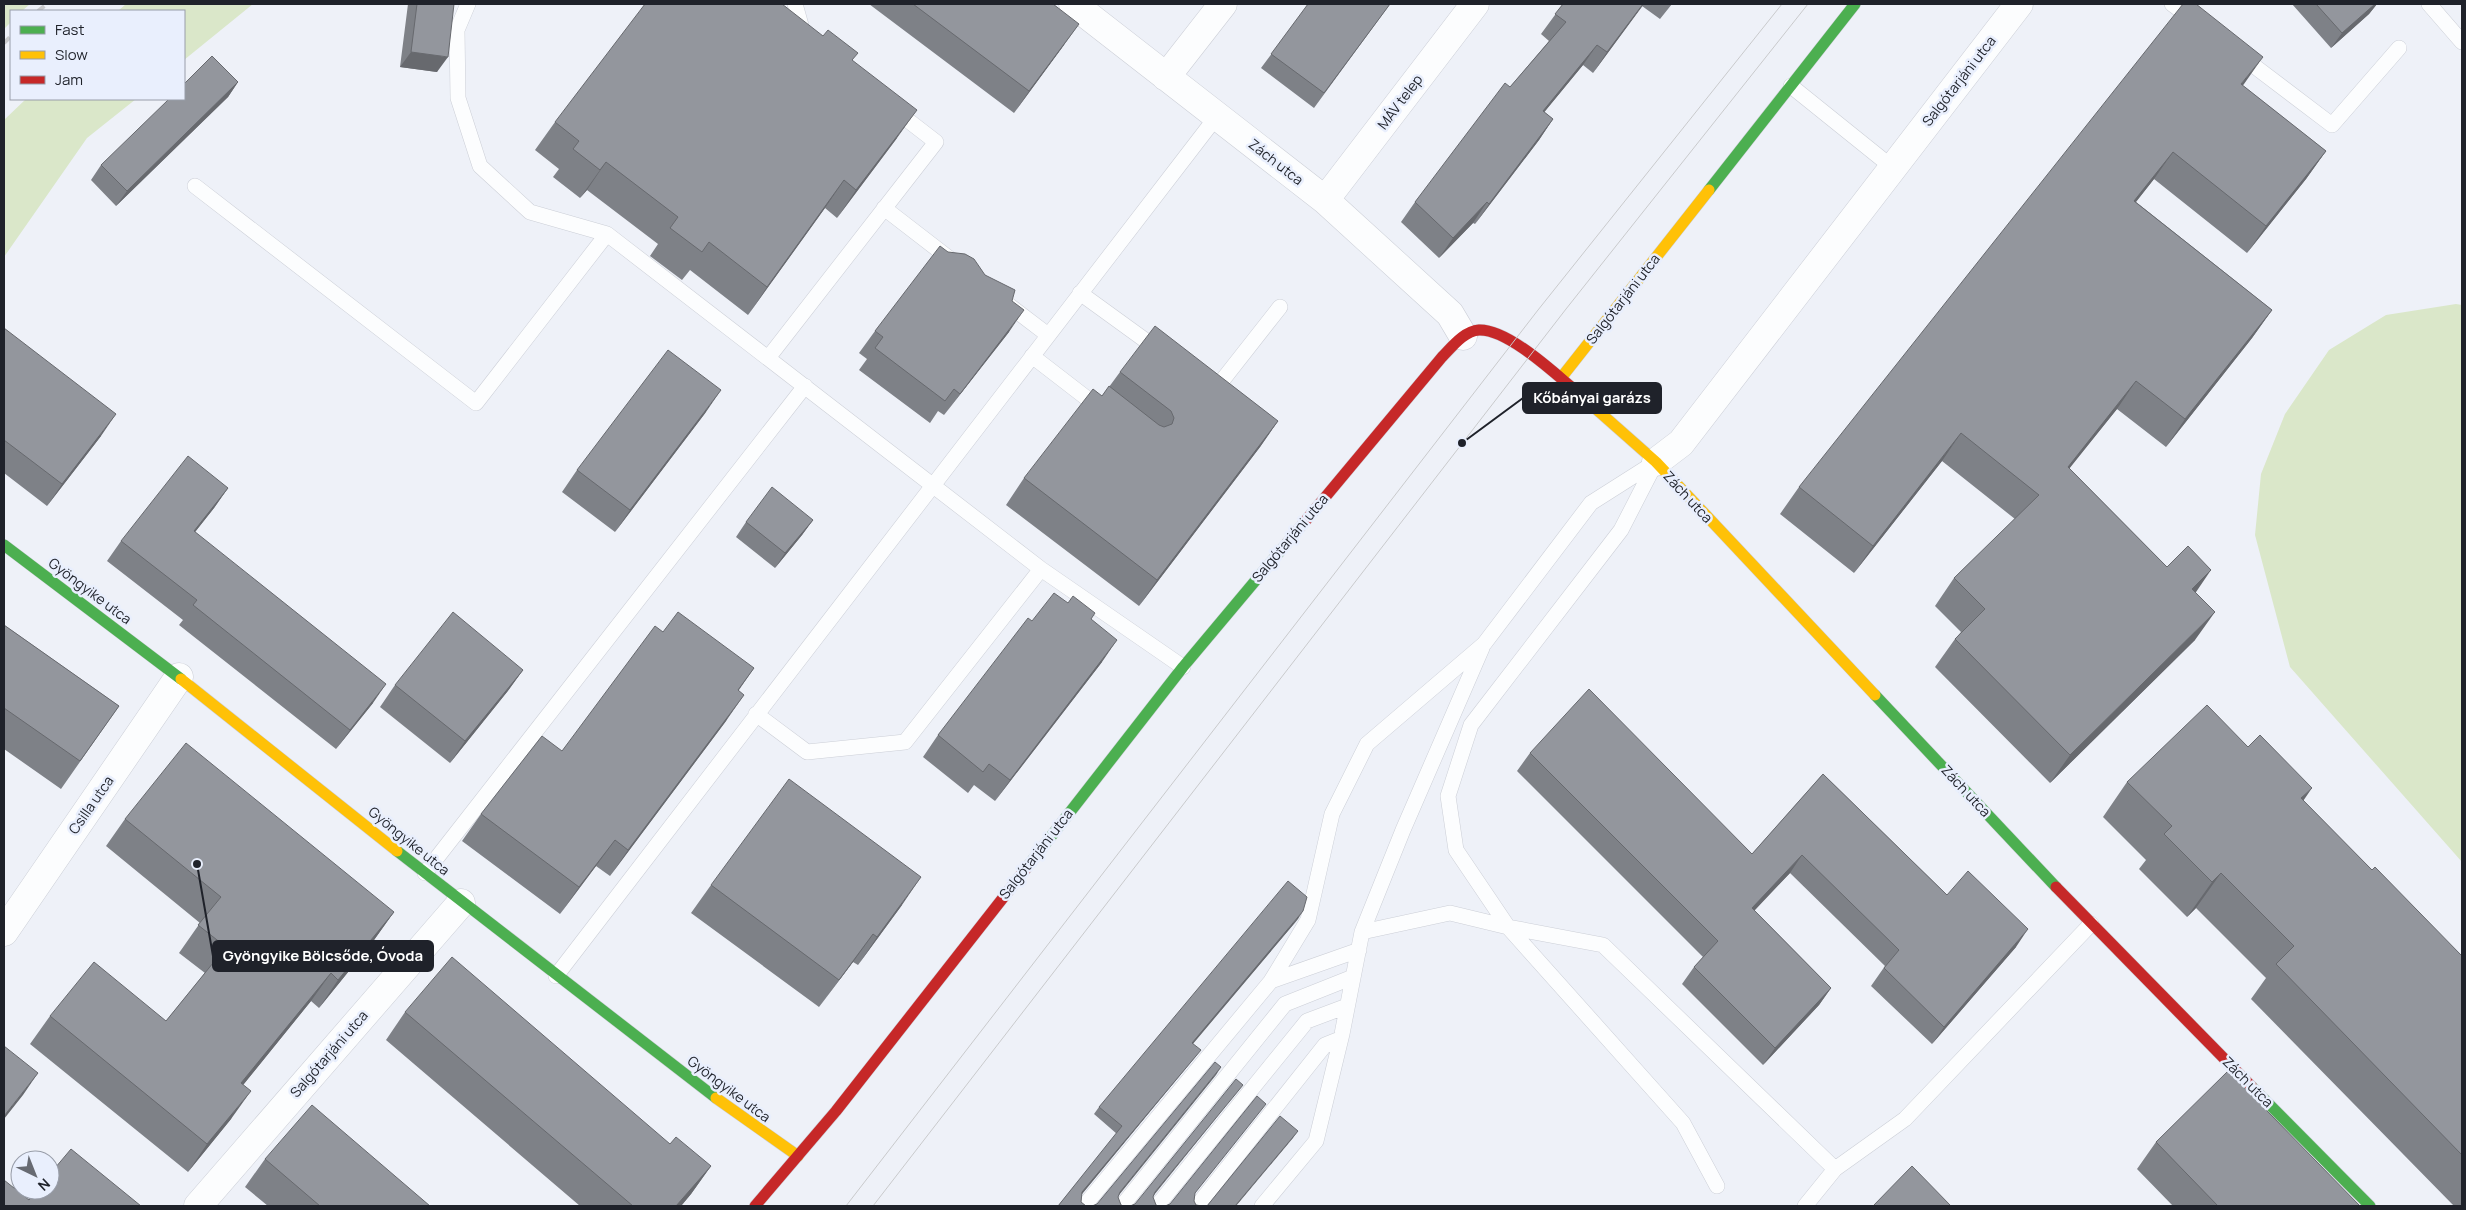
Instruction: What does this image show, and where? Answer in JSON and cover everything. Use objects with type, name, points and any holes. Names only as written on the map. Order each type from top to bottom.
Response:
[{"type":"street","name":"Zách utca","points":[[1072,4],[1325,200],[1450,314],[1463,336]]},
{"type":"street","points":[[1166,77],[1223,4]]},
{"type":"street","name":"MÁV telep","points":[[1325,200],[1475,4]]},
{"type":"street","name":"Salgótarjáni utca","points":[[1561,378],[1855,4]]},
{"type":"street","name":"Salgótarjáni utca","points":[[1656,462],[1681,443],[2019,4]]},
{"type":"street","points":[[1463,336],[1478,330],[1504,336],[1561,378]]},
{"type":"street","name":"Salgótarjáni utca","points":[[755,1206],[798,1156],[1183,667],[1442,356],[1463,336]]},
{"type":"street","name":"Zách utca","points":[[1561,378],[1656,462],[2091,924],[2370,1206]]},
{"type":"street","name":"Gyöngyike utca","points":[[4,545],[179,677],[556,976],[748,1123],[798,1156]]},
{"type":"street","name":"Csilla utca","points":[[4,932],[179,677]]},
{"type":"street","name":"Salgótarjáni utca","points":[[198,1206],[461,902]]},
{"type":"lane","points":[[468,4],[457,30],[458,98],[480,166],[530,212],[607,234],[1041,569],[1183,667]]},
{"type":"lane","points":[[795,4],[806,41],[813,47]]},
{"type":"lane","points":[[2172,4],[2210,33]]},
{"type":"lane","points":[[2429,4],[2462,42]]},
{"type":"lane","points":[[2233,50],[2332,125],[2399,48]]},
{"type":"lane","points":[[1791,86],[1893,168]]},
{"type":"lane","points":[[768,358],[936,142],[882,100]]},
{"type":"lane","points":[[556,976],[1217,116]]},
{"type":"lane","points":[[195,186],[476,403],[607,234]]},
{"type":"lane","points":[[884,208],[962,269]]},
{"type":"lane","points":[[994,293],[1048,335]]},
{"type":"lane","points":[[1080,293],[1174,362]]},
{"type":"lane","points":[[1198,380],[1214,391],[1280,307]]},
{"type":"lane","points":[[1032,356],[1115,420]]},
{"type":"lane","points":[[425,873],[805,386]]},
{"type":"lane","points":[[1084,1206],[1271,981],[1308,920],[1332,814],[1367,744],[1484,644],[1591,503],[1656,462]]},
{"type":"lane","points":[[1656,462],[1621,530],[1471,725],[1448,796],[1456,850],[1508,927],[1682,1123],[1716,1186]]},
{"type":"lane","points":[[756,714],[807,752],[905,742],[1041,569]]},
{"type":"lane","points":[[1262,1206],[1316,1141],[1340,1039],[1362,932],[1403,830],[1484,644]]},
{"type":"lane","points":[[1362,932],[1450,913],[1508,927],[1603,945],[1835,1169]]},
{"type":"lane","points":[[1805,1206],[1835,1169],[1904,1119],[2091,924]]},
{"type":"lane","points":[[1271,981],[1359,950]]},
{"type":"lane","points":[[1122,1206],[1285,1004],[1353,977]]},
{"type":"lane","points":[[1157,1206],[1307,1021],[1347,1006]]},
{"type":"lane","points":[[1197,1206],[1325,1045],[1340,1039]]},
{"type":"green space","points":[[4,4],[30,4],[23,10],[10,10],[10,23],[4,29]]},
{"type":"green space","points":[[126,4],[253,4],[185,59],[185,10],[119,10]]},
{"type":"green space","points":[[25,100],[135,100],[87,138],[4,257],[4,120]]},
{"type":"green space","points":[[2456,304],[2462,305],[2462,862],[2290,667],[2255,535],[2261,474],[2285,414],[2329,350],[2386,315]]},
{"type":"building","points":[[417,4],[454,4],[448,57],[411,52]]},
{"type":"building","points":[[645,4],[782,4],[823,36],[828,30],[858,53],[852,60],[917,110],[856,190],[844,180],[767,287],[709,242],[702,252],[670,228],[678,217],[606,162],[600,170],[573,149],[579,141],[555,122]]},
{"type":"building","points":[[913,4],[1053,4],[1079,24],[1029,91]]},
{"type":"building","points":[[1308,4],[1390,4],[1324,93],[1271,54]]},
{"type":"building","points":[[1563,4],[1643,4],[1607,52],[1597,45],[1543,111],[1553,119],[1489,204],[1487,202],[1453,238],[1415,202],[1505,83],[1510,87],[1566,22],[1555,14]]},
{"type":"building","points":[[2183,4],[2196,4],[2263,57],[2241,84],[2326,151],[2266,226],[2173,152],[2134,201],[2272,310],[2185,419],[2136,381],[2068,467],[2167,567],[2188,546],[2211,570],[2192,589],[2215,612],[2070,755],[1955,639],[1985,609],[1954,578],[2039,495],[1961,433],[1873,546],[1799,487]]},
{"type":"building","points":[[2316,4],[2375,4],[2342,33]]},
{"type":"building","points":[[212,56],[238,82],[127,191],[101,165],[168,100],[185,100],[185,83]]},
{"type":"building","points":[[940,246],[948,252],[965,254],[974,259],[985,275],[1015,290],[1012,301],[1024,310],[960,394],[954,389],[945,401],[875,348],[883,337],[875,331]]},
{"type":"building","points":[[1155,326],[1278,421],[1157,580],[1024,478],[1093,389],[1102,396],[1109,386],[1159,425],[1164,427],[1172,424],[1174,418],[1171,411],[1120,372]]},
{"type":"building","points":[[4,328],[116,414],[62,484],[4,440]]},
{"type":"building","points":[[668,350],[721,390],[630,510],[577,470]]},
{"type":"building","points":[[188,456],[228,488],[194,531],[386,684],[350,730],[193,605],[197,600],[121,541]]},
{"type":"building","points":[[772,487],[813,520],[785,553],[746,522]]},
{"type":"building","points":[[1054,593],[1068,603],[1073,596],[1095,613],[1091,619],[1117,640],[1010,780],[989,764],[983,772],[938,735],[1028,618],[1032,621]]},
{"type":"building","points":[[453,612],[523,670],[465,741],[395,685]]},
{"type":"building","points":[[678,612],[754,668],[738,690],[744,695],[628,850],[615,840],[579,887],[481,814],[542,736],[562,751],[655,626],[663,632]]},
{"type":"building","points":[[4,625],[119,706],[80,761],[4,708]]},
{"type":"building","points":[[1589,689],[1752,854],[1823,774],[1947,895],[1968,871],[2028,929],[1944,1027],[1884,968],[1899,950],[1802,855],[1752,908],[1831,988],[1775,1048],[1694,967],[1718,941],[1530,753]]},
{"type":"building","points":[[2207,705],[2248,747],[2260,735],[2312,788],[2301,798],[2372,870],[2375,867],[2462,956],[2462,1155],[2276,964],[2294,946],[2221,873],[2212,882],[2164,834],[2172,826],[2127,782]]},
{"type":"building","points":[[186,743],[394,912],[338,980],[331,973],[241,1083],[251,1091],[207,1144],[50,1016],[94,962],[166,1021],[226,947],[198,925],[221,897],[125,819]]},
{"type":"building","points":[[789,779],[921,877],[877,937],[873,934],[839,980],[711,885]]},
{"type":"building","points":[[1288,881],[1307,897],[1303,911],[1192,1043],[1201,1050],[1082,1192],[1081,1202],[1086,1206],[1058,1206],[1122,1126],[1099,1107]]},
{"type":"building","points":[[452,957],[670,1144],[676,1137],[711,1166],[676,1206],[633,1206],[405,1012]]},
{"type":"building","points":[[4,1046],[38,1073],[4,1116]]},
{"type":"building","points":[[1215,1062],[1221,1067],[1120,1192],[1118,1197],[1123,1206],[1092,1206],[1097,1204]]},
{"type":"building","points":[[2228,1071],[2360,1206],[2218,1206],[2156,1142]]},
{"type":"building","points":[[1236,1079],[1243,1085],[1155,1192],[1153,1197],[1158,1206],[1130,1206],[1135,1204]]},
{"type":"building","points":[[1257,1096],[1266,1104],[1195,1193],[1194,1201],[1196,1205],[1202,1206],[1165,1206],[1170,1204]]},
{"type":"building","points":[[312,1105],[430,1206],[320,1206],[265,1159]]},
{"type":"building","points":[[1280,1116],[1298,1131],[1235,1206],[1207,1206]]},
{"type":"building","points":[[71,1149],[141,1206],[4,1206],[4,1180],[10,1185],[10,1200],[60,1200],[60,1162]]},
{"type":"building","points":[[1912,1166],[1951,1206],[1873,1206]]},
{"type":"tram line","points":[[846,1206],[1538,310],[1782,4]]},
{"type":"tram line","points":[[873,1206],[1566,309],[1808,4]]},
{"type":"railway","points":[[39,10],[47,4]]},
{"type":"railway","points":[[4,43],[10,37]]},
{"type":"traffic: fast","points":[[1709,190],[1855,4]]},
{"type":"traffic: fast","points":[[1028,866],[1183,667],[1287,543]]},
{"type":"traffic: fast","points":[[4,545],[181,679]]},
{"type":"traffic: fast","points":[[1875,695],[2056,887]]},
{"type":"traffic: fast","points":[[397,851],[716,1098]]},
{"type":"traffic: fast","points":[[2252,1087],[2370,1206]]},
{"type":"traffic: slow","points":[[1561,378],[1709,190]]},
{"type":"traffic: slow","points":[[1570,386],[1656,462],[1875,695]]},
{"type":"traffic: slow","points":[[181,679],[397,851]]},
{"type":"traffic: slow","points":[[716,1098],[798,1156]]},
{"type":"traffic: jam","points":[[1287,543],[1442,357],[1468,333],[1479,330],[1490,331],[1502,336],[1527,351],[1570,386]]},
{"type":"traffic: jam","points":[[755,1206],[836,1111],[1028,866]]},
{"type":"traffic: jam","points":[[2056,887],[2252,1087]]},
{"type":"place","name":"Kőbányai garázs","points":[[1462,443]]},
{"type":"place","name":"Gyöngyike Bölcsőde, Óvoda","points":[[197,864]]}]
